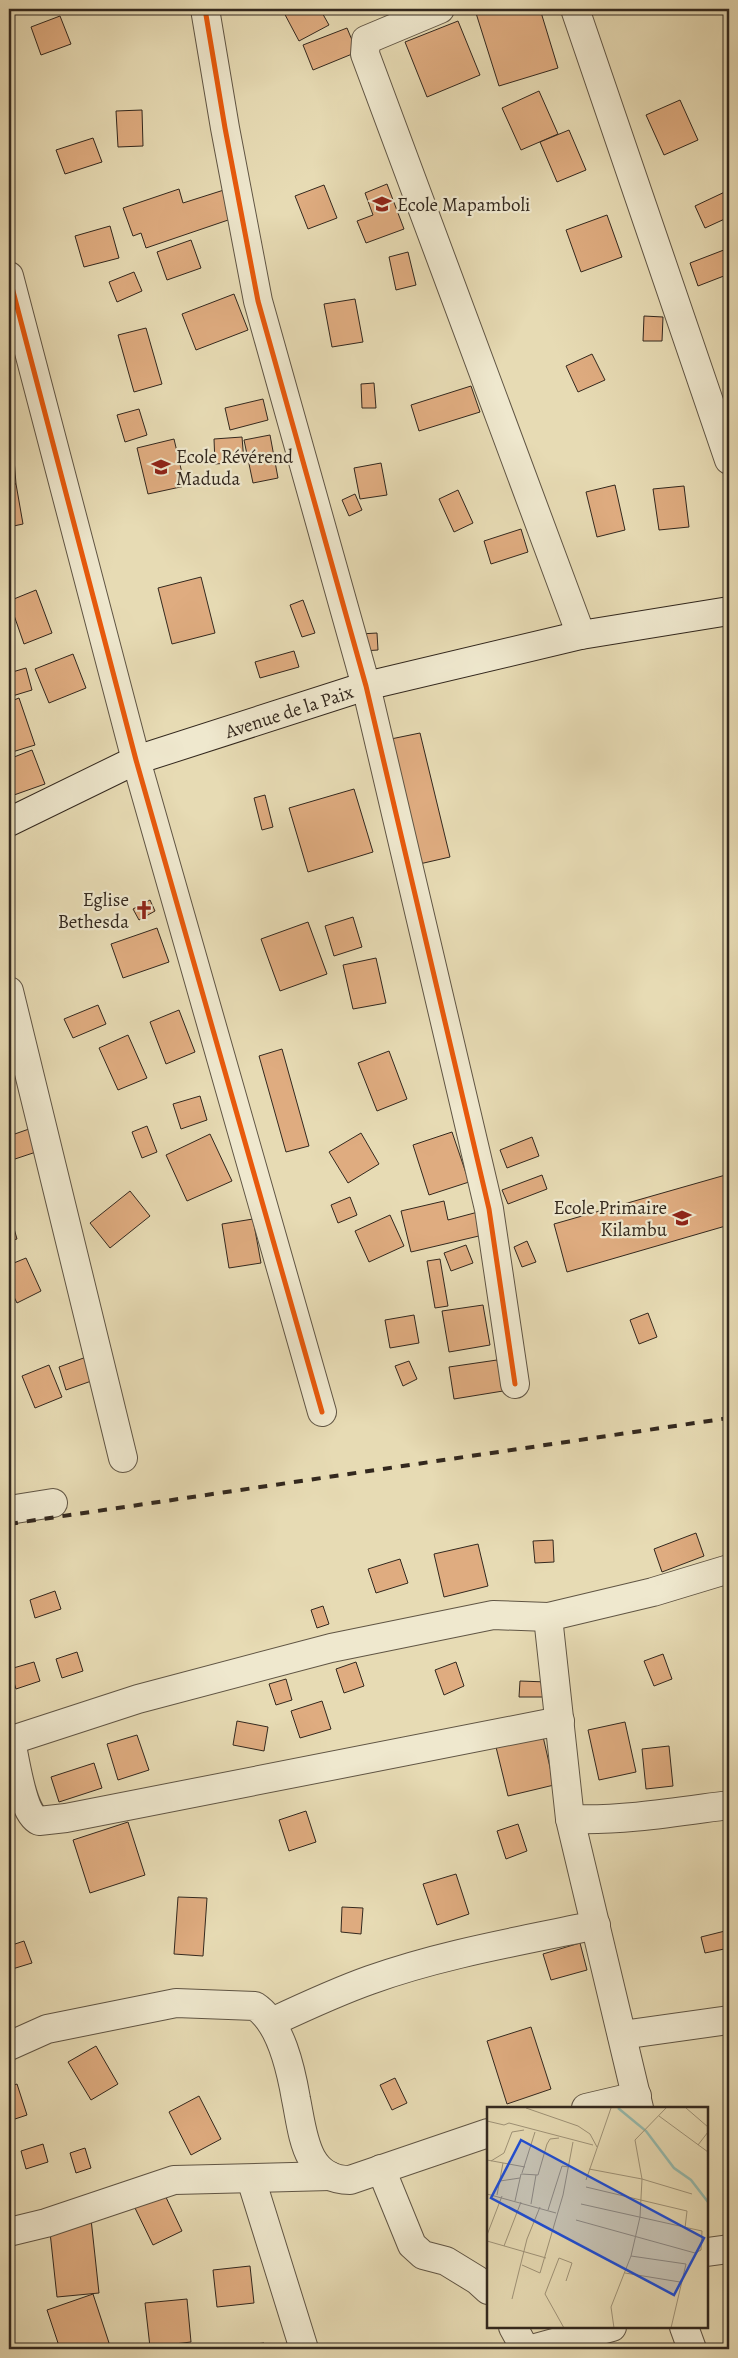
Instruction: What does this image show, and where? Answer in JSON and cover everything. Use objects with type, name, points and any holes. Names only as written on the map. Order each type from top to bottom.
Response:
[{"type":"street","points":[[205,9],[225,128],[258,301],[366,686],[489,1209],[515,1384]]},
{"type":"street","points":[[440,9],[366,40],[365,54],[581,635]]},
{"type":"street","points":[[574,9],[729,460]]},
{"type":"street","points":[[9,276],[136,760],[322,1412]]},
{"type":"street","name":"Avenue de la Paix","points":[[9,822],[136,760],[366,686],[581,635],[729,611]]},
{"type":"street","points":[[9,991],[123,1458]]},
{"type":"street","points":[[9,1510],[53,1503]]},
{"type":"street","points":[[560,1720],[66,1818],[39,1821],[33,1818],[27,1805],[10,1741],[138,1700],[331,1648],[493,1615],[548,1617],[653,1592],[729,1569]]},
{"type":"street","points":[[548,1617],[570,1819],[638,2102],[595,2107]]},
{"type":"street","points":[[570,1819],[602,1820],[630,1818],[729,1805]]},
{"type":"street","points":[[272,2022],[322,1998],[371,1979],[487,1948],[596,1925]]},
{"type":"street","points":[[9,2046],[47,2029],[176,2002],[256,2006],[272,2022],[289,2070],[306,2148],[320,2170],[330,2176]]},
{"type":"street","points":[[622,2034],[729,2020]]},
{"type":"street","points":[[9,2232],[46,2223],[174,2180],[330,2176],[350,2180],[487,2133]]},
{"type":"street","points":[[381,2169],[412,2245],[423,2255],[446,2261],[477,2280],[487,2289]]},
{"type":"street","points":[[251,2179],[304,2349]]},
{"type":"street","points":[[708,2252],[729,2249]]},
{"type":"street","points":[[514,2328],[524,2349]]},
{"type":"street","points":[[532,2349],[608,2328]]},
{"type":"street","points":[[684,2328],[692,2349]]},
{"type":"building","points":[[282,9],[320,9],[329,25],[299,41]]},
{"type":"building","points":[[540,9],[558,68],[499,86],[475,10]]},
{"type":"building","points":[[60,16],[71,44],[41,55],[31,27]]},
{"type":"building","points":[[458,21],[480,75],[427,97],[405,42]]},
{"type":"building","points":[[347,28],[357,52],[313,70],[303,45]]},
{"type":"building","points":[[539,91],[558,134],[521,150],[502,108]]},
{"type":"building","points":[[680,100],[698,140],[664,155],[646,115]]},
{"type":"building","points":[[142,110],[143,146],[118,147],[116,111]]},
{"type":"building","points":[[569,130],[586,170],[557,182],[540,142]]},
{"type":"building","points":[[93,138],[102,162],[65,174],[56,150]]},
{"type":"building","name":"Ecole Mapamboli","points":[[387,184],[404,229],[366,243],[357,221],[373,215],[365,193]]},
{"type":"building","points":[[324,185],[337,218],[308,229],[295,196]]},
{"type":"building","points":[[179,189],[183,203],[227,189],[237,217],[146,248],[141,233],[133,236],[123,208]]},
{"type":"building","points":[[729,190],[729,217],[705,228],[695,206]]},
{"type":"building","points":[[607,215],[622,257],[581,272],[566,230]]},
{"type":"building","points":[[110,226],[119,258],[84,267],[75,236]]},
{"type":"building","points":[[191,240],[201,268],[167,280],[157,252]]},
{"type":"building","points":[[729,248],[729,274],[698,286],[690,263]]},
{"type":"building","points":[[408,252],[416,285],[396,290],[389,257]]},
{"type":"building","points":[[134,272],[142,291],[117,302],[109,282]]},
{"type":"building","points":[[234,294],[248,330],[196,350],[182,314]]},
{"type":"building","points":[[355,299],[363,342],[332,347],[324,304]]},
{"type":"building","points":[[644,316],[663,317],[662,341],[643,341]]},
{"type":"building","points":[[146,328],[162,384],[134,392],[118,335]]},
{"type":"building","points":[[592,354],[605,380],[578,392],[566,366]]},
{"type":"building","points":[[374,383],[376,408],[362,408],[361,384]]},
{"type":"building","points":[[471,386],[480,412],[419,431],[411,405]]},
{"type":"building","points":[[263,399],[268,420],[230,430],[225,408]]},
{"type":"building","points":[[139,409],[147,435],[125,442],[117,415]]},
{"type":"building","points":[[270,435],[278,478],[253,483],[244,440]]},
{"type":"building","points":[[242,437],[244,462],[215,464],[214,439]]},
{"type":"building","name":"Ecole Révérend Maduda","points":[[174,439],[185,486],[148,494],[137,448]]},
{"type":"building","points":[[9,459],[14,459],[16,484],[9,484]]},
{"type":"building","points":[[381,463],[387,495],[360,499],[354,468]]},
{"type":"building","points":[[16,484],[23,524],[9,527],[9,485]]},
{"type":"building","points":[[615,485],[625,530],[597,537],[586,492]]},
{"type":"building","points":[[684,486],[689,527],[659,530],[653,489]]},
{"type":"building","points":[[458,490],[473,523],[454,532],[439,499]]},
{"type":"building","points":[[355,494],[362,510],[349,516],[342,500]]},
{"type":"building","points":[[521,529],[528,552],[491,564],[484,541]]},
{"type":"building","points":[[201,577],[215,633],[172,644],[158,588]]},
{"type":"building","points":[[36,590],[52,633],[24,644],[9,601]]},
{"type":"building","points":[[303,600],[315,633],[302,637],[290,605]]},
{"type":"building","points":[[377,633],[378,650],[362,651],[360,634]]},
{"type":"building","points":[[294,651],[299,667],[260,678],[255,662]]},
{"type":"building","points":[[73,654],[86,688],[49,703],[35,669]]},
{"type":"building","points":[[26,668],[32,690],[9,697],[9,673]]},
{"type":"building","points":[[19,698],[35,745],[9,753],[9,702]]},
{"type":"building","points":[[420,733],[450,857],[415,865],[386,740]]},
{"type":"building","points":[[32,750],[45,784],[14,795],[9,780],[9,759]]},
{"type":"building","points":[[354,789],[373,852],[308,872],[289,808]]},
{"type":"building","points":[[265,795],[273,827],[262,830],[254,798]]},
{"type":"building","name":"Eglise Bethesda","points":[[150,900],[155,911],[139,920],[133,909]]},
{"type":"building","points":[[353,917],[362,947],[334,956],[325,926]]},
{"type":"building","points":[[308,922],[327,974],[280,991],[261,939]]},
{"type":"building","points":[[157,928],[169,962],[123,978],[111,944]]},
{"type":"building","points":[[376,958],[386,1003],[353,1009],[343,965]]},
{"type":"building","points":[[98,1005],[106,1024],[73,1038],[64,1019]]},
{"type":"building","points":[[179,1010],[195,1052],[166,1064],[150,1022]]},
{"type":"building","points":[[128,1035],[147,1078],[118,1090],[99,1048]]},
{"type":"building","points":[[282,1049],[309,1146],[286,1152],[259,1056]]},
{"type":"building","points":[[389,1051],[407,1099],[377,1111],[358,1063]]},
{"type":"building","points":[[200,1096],[207,1120],[181,1129],[173,1104]]},
{"type":"building","points":[[147,1126],[157,1152],[142,1158],[132,1132]]},
{"type":"building","points":[[29,1129],[36,1152],[9,1161],[9,1136]]},
{"type":"building","points":[[452,1132],[469,1182],[429,1195],[413,1145]]},
{"type":"building","points":[[361,1133],[379,1164],[348,1183],[329,1152]]},
{"type":"building","points":[[210,1134],[232,1181],[187,1201],[166,1155]]},
{"type":"building","points":[[532,1137],[539,1156],[507,1168],[500,1150]]},
{"type":"building","points":[[729,1174],[729,1225],[567,1272],[554,1224]]},
{"type":"building","points":[[542,1175],[547,1189],[508,1204],[502,1190]]},
{"type":"building","points":[[130,1191],[150,1216],[110,1248],[90,1223]]},
{"type":"building","points":[[350,1197],[357,1215],[338,1223],[331,1205]]},
{"type":"building","points":[[444,1201],[448,1220],[478,1212],[483,1235],[411,1252],[401,1211]]},
{"type":"building","points":[[9,1211],[17,1239],[9,1241]]},
{"type":"building","points":[[390,1215],[404,1246],[369,1262],[355,1231]]},
{"type":"building","points":[[253,1219],[261,1263],[229,1268],[222,1224]]},
{"type":"building","points":[[527,1241],[536,1262],[522,1267],[514,1247]]},
{"type":"building","points":[[466,1245],[473,1263],[451,1271],[444,1253]]},
{"type":"building","points":[[26,1258],[41,1291],[17,1303],[9,1287],[9,1265]]},
{"type":"building","points":[[440,1259],[448,1306],[435,1308],[427,1261]]},
{"type":"building","points":[[483,1305],[490,1345],[449,1352],[442,1311]]},
{"type":"building","points":[[648,1313],[657,1337],[639,1344],[630,1320]]},
{"type":"building","points":[[414,1315],[419,1343],[390,1348],[385,1320]]},
{"type":"building","points":[[89,1356],[97,1379],[66,1390],[59,1367]]},
{"type":"building","points":[[497,1360],[503,1391],[454,1399],[449,1367]]},
{"type":"building","points":[[409,1361],[417,1379],[403,1386],[395,1366]]},
{"type":"building","points":[[49,1365],[62,1397],[35,1408],[22,1376]]},
{"type":"building","points":[[696,1533],[704,1556],[662,1572],[654,1549]]},
{"type":"building","points":[[553,1540],[554,1562],[535,1563],[533,1541]]},
{"type":"building","points":[[478,1544],[488,1586],[444,1597],[434,1554]]},
{"type":"building","points":[[400,1559],[408,1583],[376,1593],[368,1569]]},
{"type":"building","points":[[55,1591],[61,1609],[35,1618],[30,1600]]},
{"type":"building","points":[[323,1606],[329,1624],[317,1628],[311,1610]]},
{"type":"building","points":[[77,1652],[83,1671],[62,1678],[56,1659]]},
{"type":"building","points":[[663,1654],[672,1679],[654,1686],[644,1661]]},
{"type":"building","points":[[34,1662],[40,1681],[16,1689],[10,1669]]},
{"type":"building","points":[[356,1662],[364,1686],[344,1693],[336,1669]]},
{"type":"building","points":[[456,1662],[464,1686],[444,1695],[435,1670]]},
{"type":"building","points":[[286,1679],[292,1700],[276,1705],[269,1684]]},
{"type":"building","points":[[520,1681],[547,1682],[547,1697],[519,1697]]},
{"type":"building","points":[[322,1701],[331,1729],[300,1738],[291,1711]]},
{"type":"building","points":[[237,1721],[268,1727],[264,1751],[233,1745]]},
{"type":"building","points":[[625,1722],[636,1772],[599,1780],[588,1730]]},
{"type":"building","points":[[542,1732],[554,1785],[508,1796],[495,1743]]},
{"type":"building","points":[[137,1735],[149,1770],[118,1780],[107,1744]]},
{"type":"building","points":[[669,1746],[673,1786],[646,1789],[642,1749]]},
{"type":"building","points":[[94,1763],[102,1788],[59,1802],[51,1777]]},
{"type":"building","points":[[306,1811],[316,1842],[289,1851],[279,1820]]},
{"type":"building","points":[[128,1822],[145,1875],[90,1893],[73,1840]]},
{"type":"building","points":[[518,1824],[527,1851],[506,1859],[497,1831]]},
{"type":"building","points":[[456,1874],[469,1914],[437,1925],[423,1884]]},
{"type":"building","points":[[178,1897],[207,1898],[203,1956],[174,1954]]},
{"type":"building","points":[[342,1907],[363,1908],[361,1934],[341,1932]]},
{"type":"building","points":[[729,1930],[729,1948],[705,1953],[701,1937]]},
{"type":"building","points":[[24,1941],[32,1963],[9,1970],[9,1946]]},
{"type":"building","points":[[580,1943],[587,1970],[551,1980],[543,1954]]},
{"type":"building","points":[[531,2027],[551,2089],[507,2104],[487,2041]]},
{"type":"building","points":[[96,2046],[118,2084],[91,2100],[68,2062]]},
{"type":"building","points":[[395,2078],[407,2103],[392,2110],[380,2085]]},
{"type":"building","points":[[17,2084],[27,2115],[9,2121],[9,2087]]},
{"type":"building","points":[[199,2096],[221,2139],[191,2155],[169,2112]]},
{"type":"building","points":[[43,2144],[48,2162],[26,2169],[21,2151]]},
{"type":"building","points":[[85,2148],[91,2168],[76,2173],[70,2153]]},
{"type":"building","points":[[163,2191],[182,2231],[153,2245],[134,2206]]},
{"type":"building","points":[[91,2219],[99,2293],[57,2297],[49,2223]]},
{"type":"building","points":[[250,2266],[254,2303],[217,2307],[213,2270]]},
{"type":"building","points":[[93,2294],[111,2349],[60,2349],[47,2310]]},
{"type":"building","points":[[187,2299],[191,2342],[150,2347],[145,2303]]},
{"type":"building","points":[[264,2343],[265,2349],[220,2349],[220,2348]]},
{"type":"railway","points":[[9,1524],[729,1418]]},
{"type":"cycle path","points":[[205,9],[225,128],[258,301],[366,686],[489,1209],[515,1384]]},
{"type":"cycle path","points":[[9,276],[136,760],[322,1412]]},
{"type":"place","name":"Ecole Mapamboli","points":[[382,204]]},
{"type":"place","name":"Ecole Révérend Maduda","points":[[161,467]]},
{"type":"place","name":"Eglise Bethesda","points":[[144,910]]},
{"type":"place","name":"Ecole Primaire Kilambu","points":[[682,1218]]}]
